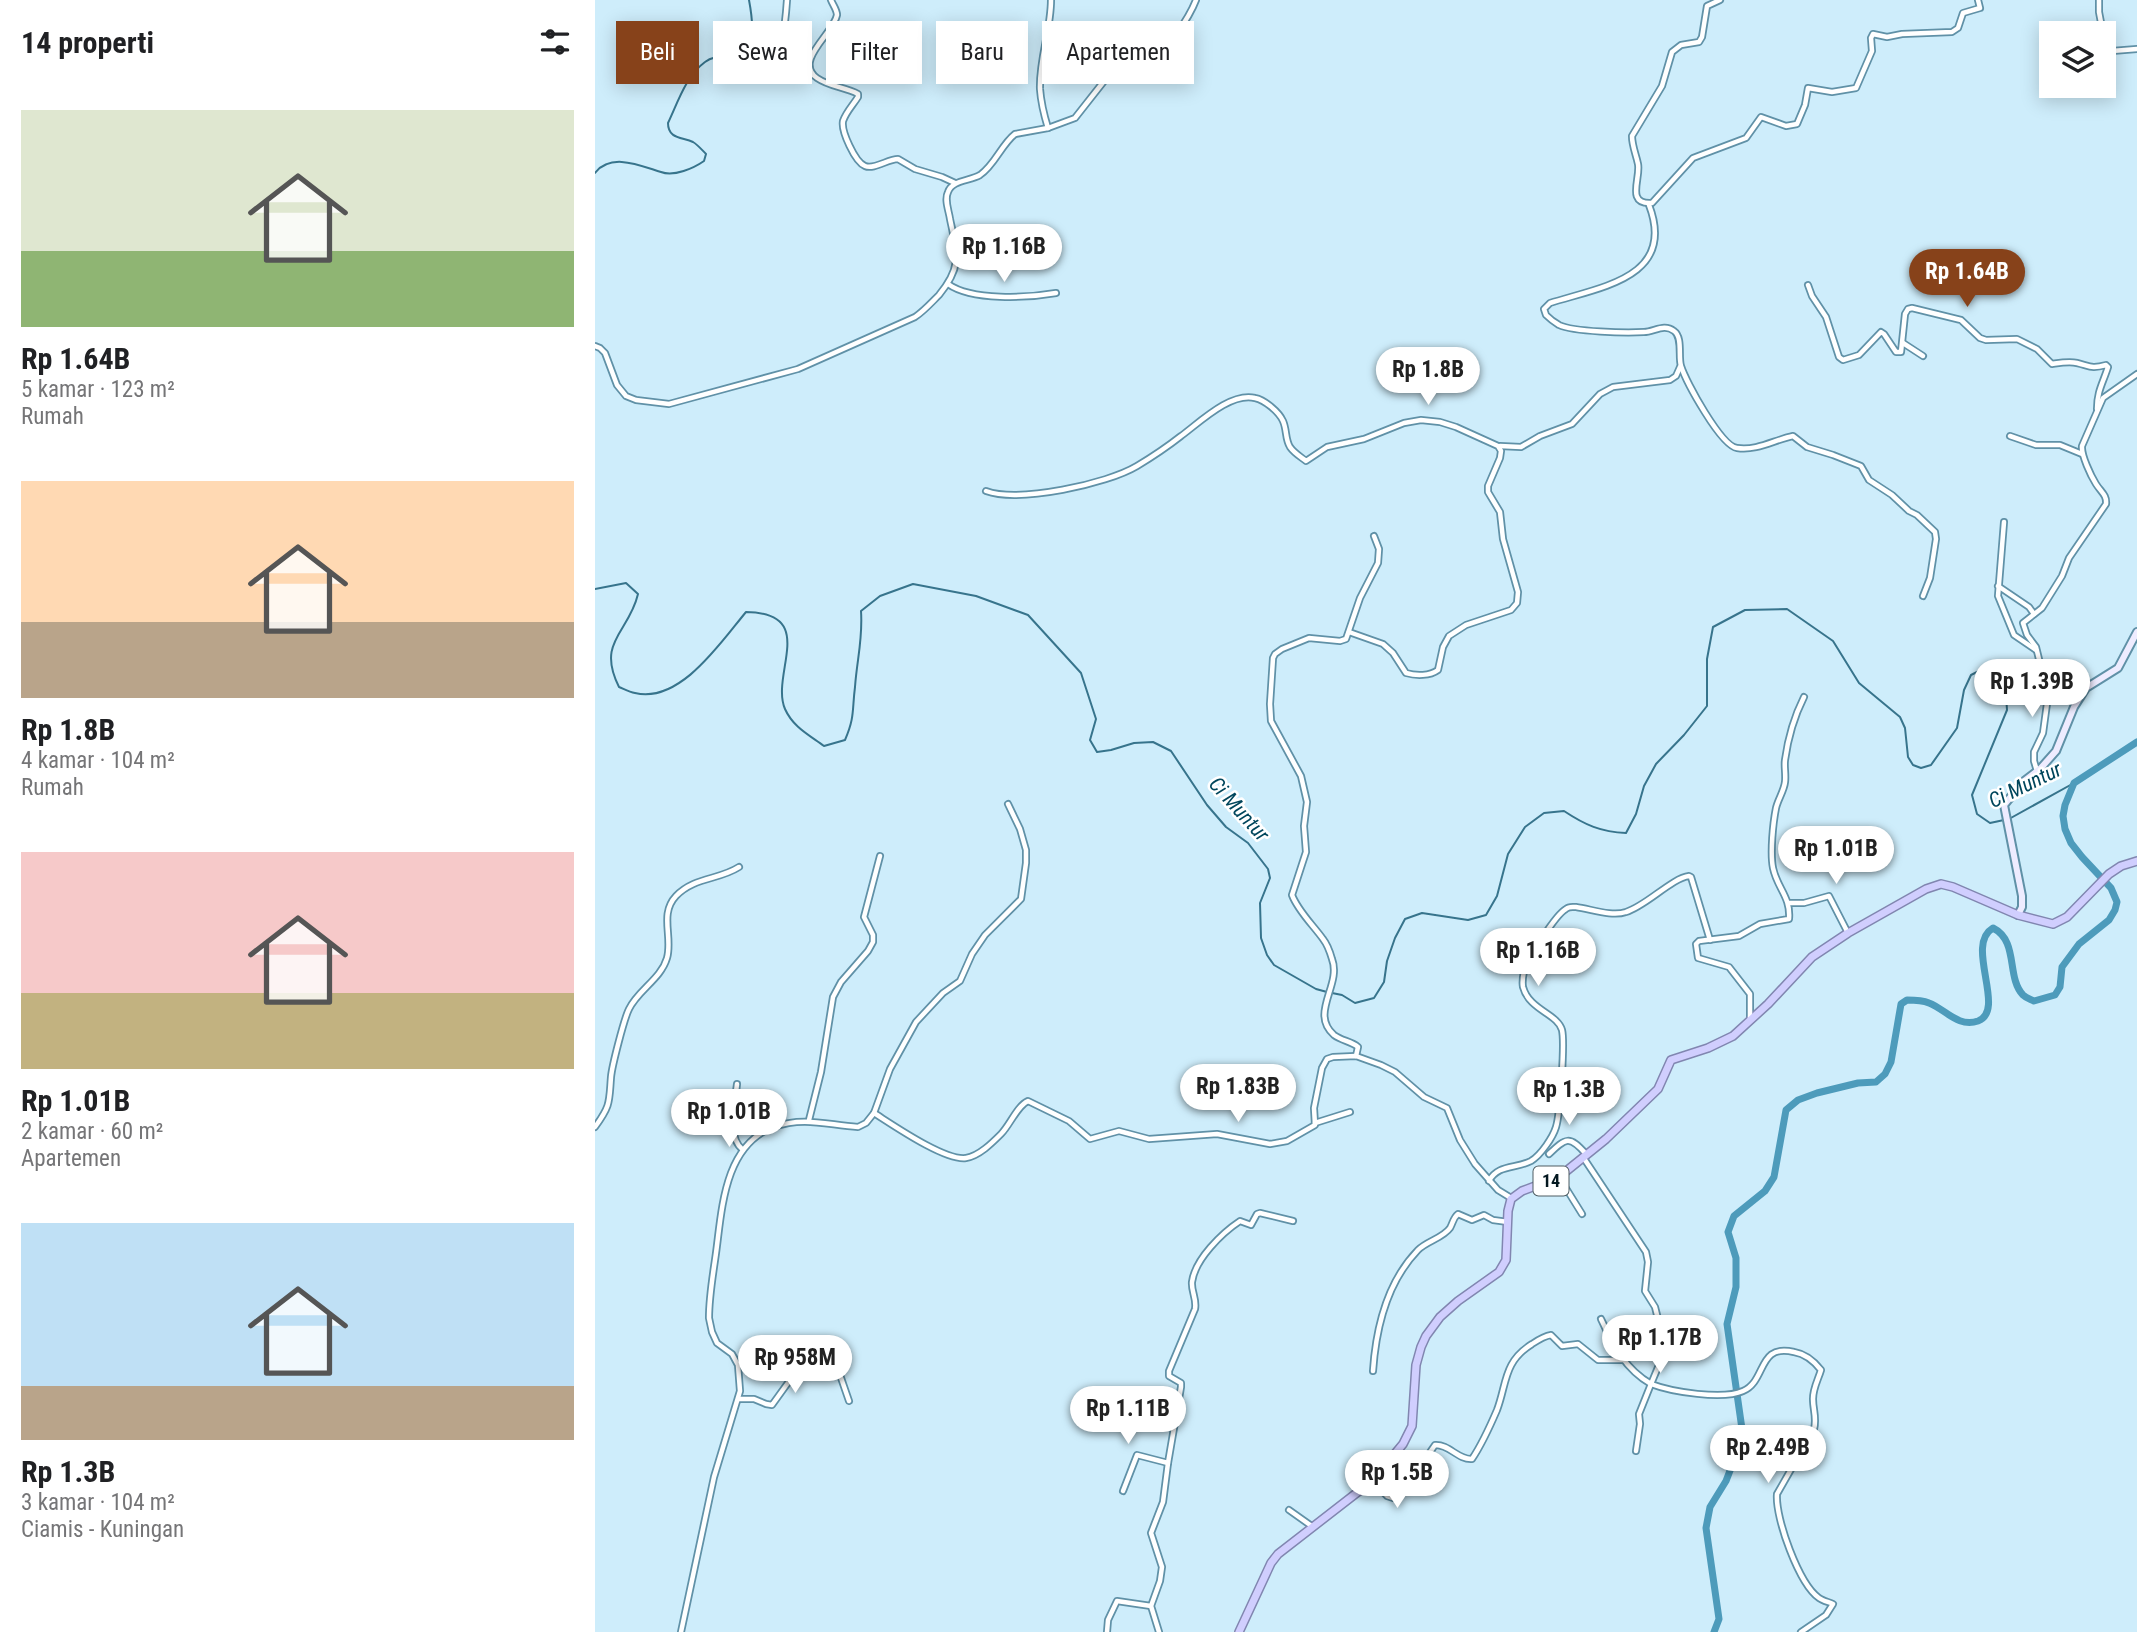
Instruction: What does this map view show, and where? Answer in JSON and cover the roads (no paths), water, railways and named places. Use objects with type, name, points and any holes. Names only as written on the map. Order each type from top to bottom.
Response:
[{"type":"highway","name":"14","points":[[1238,1632],[1271,1563],[1287,1546],[1371,1480],[1399,1450],[1410,1433],[1414,1415],[1416,1364],[1426,1336],[1448,1310],[1499,1272],[1506,1259],[1511,1199],[1522,1191],[1559,1177],[1585,1156],[1658,1089],[1671,1060],[1725,1041],[1750,1021],[1812,957],[1848,933],[1926,889],[1941,884],[1964,890],[2018,915],[2049,924],[2058,923],[2075,910],[2109,874],[2119,867],[2137,862]]},
{"type":"main road","points":[[2018,915],[2022,907],[2022,896],[2004,805],[2023,782],[2037,772],[2056,751],[2074,708],[2086,688],[2118,668],[2137,632]]},
{"type":"street","points":[[784,21],[787,0]]},
{"type":"street","points":[[831,0],[836,10],[836,18],[811,55],[810,69],[815,76],[832,86],[858,94],[842,126],[859,162],[871,167],[898,159],[915,170],[942,177],[956,184]]},
{"type":"street","points":[[1048,128],[1040,86],[1051,0]]},
{"type":"street","points":[[595,346],[605,354],[617,384],[626,397],[673,403],[789,373],[915,317],[928,307],[954,274],[956,264],[947,195],[950,188],[986,170],[1013,135],[1048,128],[1080,115],[1112,71],[1147,63],[1158,56],[1189,15],[1196,0]]},
{"type":"street","points":[[1720,0],[1707,6],[1699,42],[1683,44],[1672,52],[1664,83],[1632,136],[1639,168],[1635,193],[1649,205],[1655,222],[1649,256],[1641,268],[1618,282],[1549,303],[1544,312],[1557,324],[1567,327],[1608,332],[1647,332],[1667,327],[1677,334],[1681,366],[1707,416],[1725,443],[1739,449],[1756,448],[1791,436],[1807,447],[1861,466],[1869,480],[1917,515],[1936,537],[1930,578],[1923,596]]},
{"type":"street","points":[[1649,205],[1693,158],[1747,138],[1759,118],[1766,117],[1786,126],[1797,124],[1808,88],[1834,92],[1856,88],[1872,51],[1873,34],[1887,37],[1952,32],[1958,28],[1963,13],[1980,8],[1978,0]]},
{"type":"street","points":[[2099,0],[2100,21]]},
{"type":"street","points":[[2116,51],[2137,49]]},
{"type":"street","points":[[948,284],[962,291],[1013,298],[1056,293]]},
{"type":"street","points":[[1808,285],[1826,317],[1839,357],[1843,360],[1859,355],[1881,332],[1898,353],[1902,350],[1905,314],[1912,308],[1958,319],[1983,339],[2015,339],[2037,349],[2052,364],[2074,362],[2087,368],[2106,365],[2107,372],[2097,393],[2097,408]]},
{"type":"street","points":[[1903,343],[1923,356]]},
{"type":"street","points":[[986,491],[1005,495],[1028,495],[1117,475],[1160,452],[1208,414],[1245,398],[1258,398],[1272,407],[1283,421],[1289,445],[1307,461],[1327,447],[1364,439],[1421,420],[1456,427],[1498,446],[1521,447],[1572,424],[1602,392],[1618,386],[1672,379],[1681,366]]},
{"type":"street","points":[[2037,772],[2033,761],[2034,752],[2043,733],[2048,696],[2037,651],[2023,624],[2042,608],[2062,576],[2069,558],[2107,502],[2095,483],[2082,446],[2103,398],[2137,374]]},
{"type":"street","points":[[2010,436],[2036,445],[2060,445],[2083,454]]},
{"type":"street","points":[[1349,632],[1383,644],[1406,673],[1431,674],[1438,670],[1444,643],[1451,634],[1466,625],[1511,610],[1515,606],[1518,592],[1503,539],[1500,514],[1488,492],[1500,458],[1501,451],[1498,446]]},
{"type":"street","points":[[2004,522],[1998,596],[2013,633],[2037,651]]},
{"type":"street","points":[[1356,1056],[1358,1046],[1337,1037],[1328,1029],[1324,1011],[1335,976],[1334,965],[1325,941],[1292,895],[1306,852],[1304,826],[1307,802],[1301,776],[1271,721],[1270,704],[1273,658],[1277,652],[1309,638],[1342,641],[1346,639],[1360,598],[1378,563],[1379,549],[1374,536]]},
{"type":"street","points":[[1999,586],[2029,607],[2034,614]]},
{"type":"street","points":[[1750,1021],[1749,994],[1729,967],[1697,957],[1696,943],[1739,936],[1760,924],[1787,920],[1789,917],[1789,903],[1774,869],[1773,849],[1776,808],[1785,784],[1784,762],[1794,717],[1804,697]]},
{"type":"street","points":[[681,1632],[714,1477],[739,1399],[739,1365],[714,1339],[709,1312],[724,1195],[732,1170],[744,1150],[767,1130],[809,1120],[858,1127],[866,1123],[874,1113],[890,1069],[916,1022],[940,996],[960,981],[972,954],[985,935],[1021,899],[1026,850],[1008,804]]},
{"type":"street","points":[[809,1120],[821,1072],[833,997],[841,982],[873,942],[873,935],[864,917],[880,856]]},
{"type":"street","points":[[595,1127],[608,1104],[611,1076],[629,1009],[660,971],[667,958],[667,913],[670,903],[679,892],[692,884],[726,874],[739,867]]},
{"type":"street","points":[[1489,1181],[1500,1169],[1533,1160],[1553,1134],[1557,1123],[1562,1030],[1559,1024],[1530,1000],[1523,979],[1531,958],[1563,911],[1573,907],[1625,913],[1682,877],[1689,876],[1710,940]]},
{"type":"street","points":[[1789,903],[1829,896],[1848,933]]},
{"type":"street","points":[[1315,1123],[1313,1111],[1323,1064],[1330,1057],[1356,1056],[1389,1068],[1424,1097],[1447,1108],[1466,1151],[1489,1181],[1511,1199]]},
{"type":"street","points":[[737,1084],[734,1129],[737,1142],[744,1150]]},
{"type":"street","points":[[874,1113],[932,1148],[960,1158],[972,1156],[995,1140],[1026,1101],[1069,1121],[1090,1139],[1119,1131],[1149,1139],[1217,1133],[1270,1144],[1287,1141],[1311,1129],[1315,1123],[1325,1118],[1350,1112]]},
{"type":"street","points":[[1549,1154],[1563,1141],[1576,1143],[1646,1252],[1646,1291],[1655,1307],[1662,1343],[1661,1360],[1639,1414],[1636,1451]]},
{"type":"street","points":[[1559,1177],[1581,1213]]},
{"type":"street","points":[[1159,1632],[1151,1606],[1162,1567],[1151,1533],[1163,1502],[1181,1387],[1181,1383],[1170,1376],[1169,1371],[1195,1309],[1192,1281],[1198,1264],[1224,1233],[1241,1221],[1252,1224],[1258,1213],[1293,1221]]},
{"type":"street","points":[[1373,1371],[1376,1335],[1387,1299],[1406,1262],[1424,1244],[1449,1228],[1458,1214],[1472,1220],[1484,1215],[1493,1220],[1507,1222]]},
{"type":"street","points":[[1601,1319],[1623,1360],[1637,1375],[1668,1390],[1729,1394],[1742,1392],[1756,1379],[1766,1359],[1784,1350],[1803,1354],[1821,1370],[1815,1381],[1813,1395],[1817,1420],[1814,1429],[1777,1494],[1789,1550],[1809,1587],[1818,1598],[1833,1604],[1826,1615],[1801,1632]]},
{"type":"street","points":[[1371,1480],[1387,1496],[1393,1498],[1435,1445],[1441,1445],[1466,1459],[1473,1458],[1497,1409],[1513,1361],[1527,1347],[1547,1335],[1551,1335],[1562,1346],[1578,1343],[1598,1360],[1623,1360]]},
{"type":"street","points":[[739,1399],[754,1399],[772,1405],[790,1380],[823,1360],[839,1372],[849,1401]]},
{"type":"street","points":[[1123,1491],[1136,1455],[1167,1463]]},
{"type":"street","points":[[1289,1510],[1314,1527]]},
{"type":"street","points":[[1107,1632],[1108,1620],[1117,1601],[1151,1606]]},
{"type":"waterway","points":[[595,173],[609,163],[618,162],[666,173],[678,173],[704,161],[706,154],[693,142],[673,135],[668,123],[683,90],[698,68],[713,58],[744,52],[748,46],[752,31],[749,0]]},
{"type":"waterway","name":"Ci Muntur","points":[[595,589],[626,583],[638,594],[634,607],[616,638],[611,659],[619,687],[635,693],[652,694],[683,680],[712,654],[746,612],[768,615],[781,623],[786,634],[787,648],[782,695],[785,709],[797,726],[824,746],[845,740],[848,732],[853,713],[861,640],[861,611],[880,596],[913,584],[976,596],[1028,615],[1081,673],[1096,719],[1090,740],[1097,752],[1134,743],[1153,742],[1171,751],[1207,805],[1226,827],[1248,843],[1268,869],[1270,878],[1260,903],[1261,938],[1267,955],[1274,965],[1316,989],[1327,992]]},
{"type":"waterway","name":"Ci Muntur","points":[[1332,993],[1342,995],[1355,1003],[1374,998],[1384,982],[1387,961],[1405,919],[1422,913],[1468,920],[1486,915],[1497,896],[1508,854],[1525,827],[1544,813],[1564,811],[1593,827],[1626,833],[1636,814],[1644,786],[1656,764],[1707,706],[1707,659],[1713,627],[1745,610],[1787,609],[1833,641],[1859,683],[1900,717],[1905,728],[1908,757],[1913,765],[1921,768],[1931,765],[1957,728],[1964,690],[1971,675],[1985,668],[1994,670],[2006,695],[2007,710],[1972,795],[1977,814],[1990,823],[2004,820]]},
{"type":"waterway","points":[[1714,1632],[1719,1619],[1706,1528],[1710,1507],[1726,1481],[1742,1429],[1727,1324],[1736,1287],[1736,1258],[1728,1232],[1734,1216],[1765,1191],[1774,1177],[1786,1110],[1798,1100],[1817,1093],[1858,1083],[1876,1082],[1885,1074],[1891,1062],[1901,1004],[1907,1000],[1926,1002],[1964,1022],[1978,1021],[1986,1015],[1989,1004],[1983,948],[1985,936],[1993,928],[2006,941],[2015,979],[2023,995],[2034,1001],[2055,995],[2060,987],[2062,967],[2079,944],[2109,920],[2117,902],[2111,888],[2071,843],[2065,829],[2065,805],[2074,783],[2137,742]]},
{"type":"waterway","name":"Ci Muntur","points":[[2009,819],[2074,783]]}]
